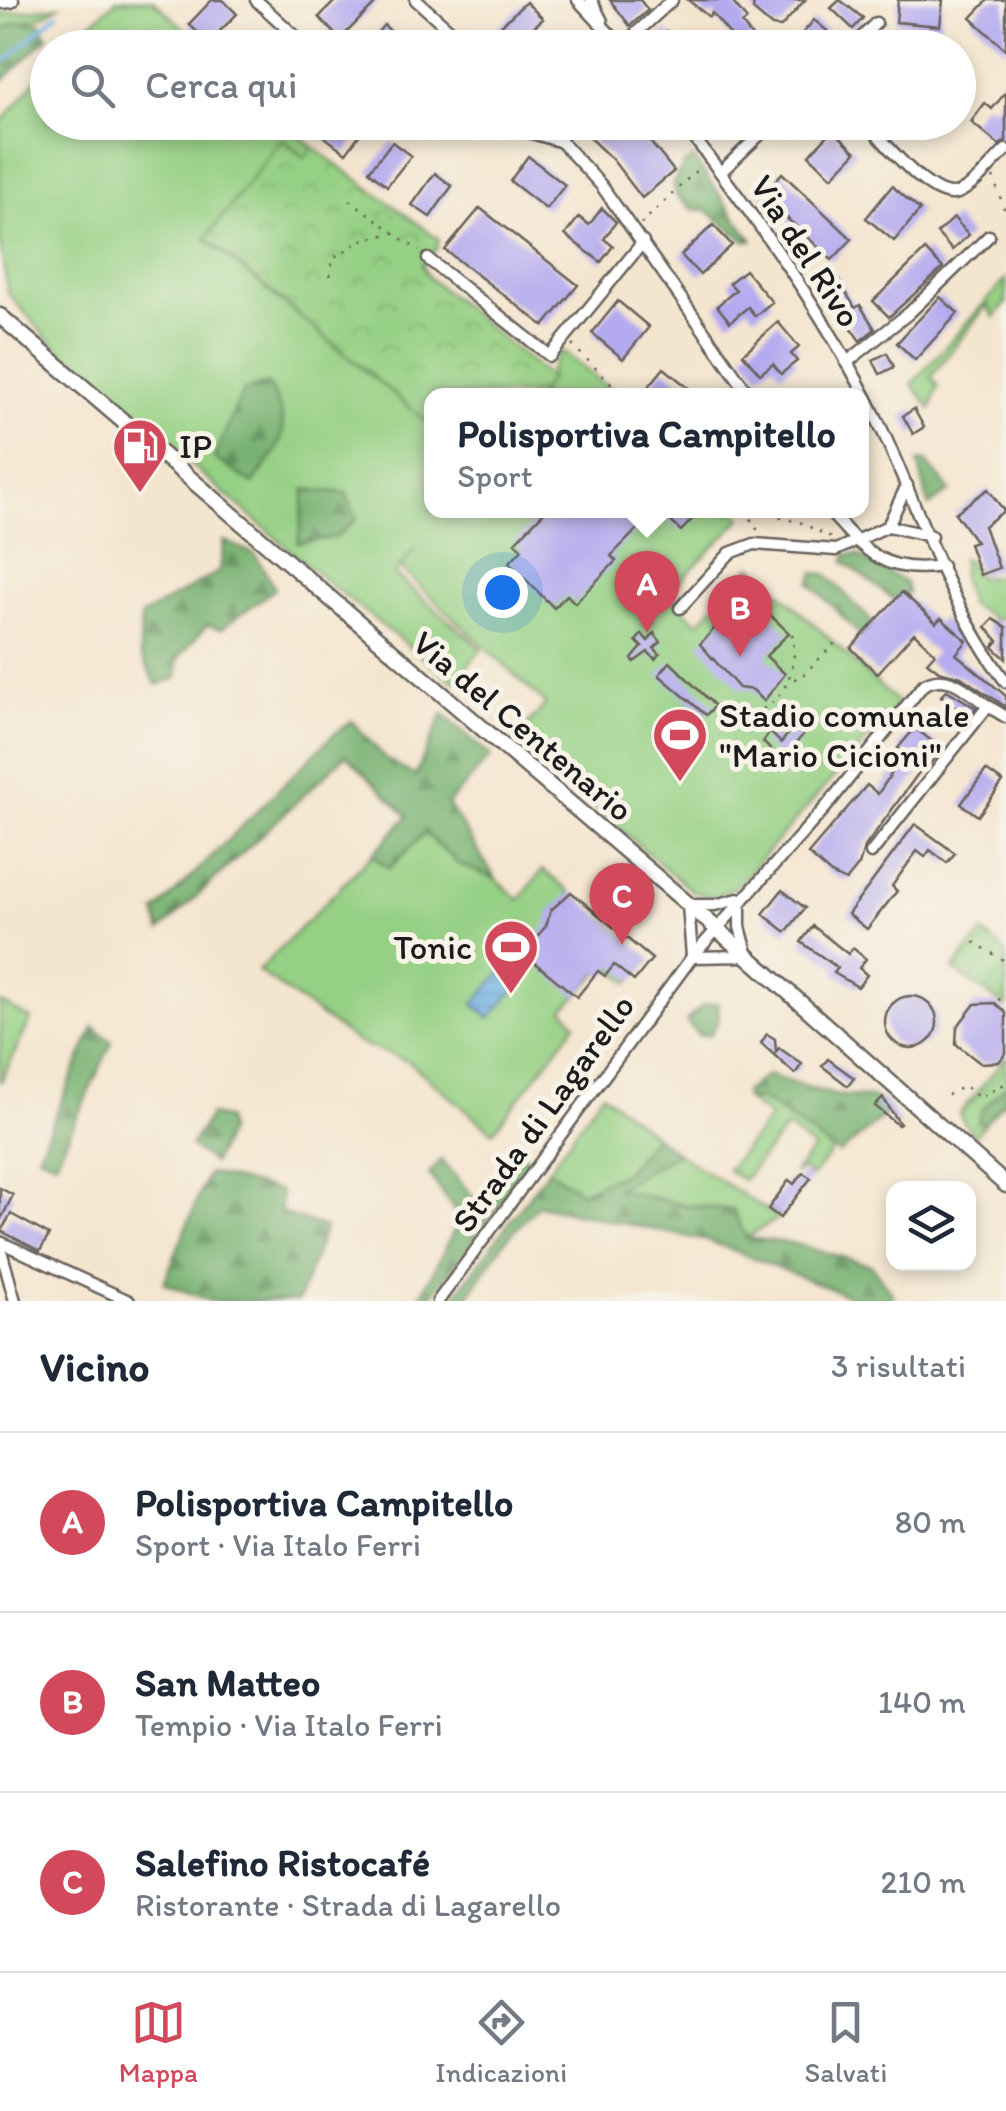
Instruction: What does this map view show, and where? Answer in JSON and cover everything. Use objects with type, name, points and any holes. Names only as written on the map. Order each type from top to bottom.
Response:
[{"type":"street","points":[[0,1],[10,0]]},
{"type":"street","points":[[256,0],[288,30]]},
{"type":"street","points":[[416,0],[450,30]]},
{"type":"street","points":[[578,0],[606,30]]},
{"type":"street","points":[[591,0],[606,30]]},
{"type":"street","points":[[640,30],[672,0]]},
{"type":"street","points":[[869,30],[876,23]]},
{"type":"street","points":[[557,140],[601,185],[744,388]]},
{"type":"street","name":"Via del Rivo","points":[[696,140],[790,271],[858,388]]},
{"type":"street","points":[[721,172],[754,140]]},
{"type":"street","points":[[883,140],[924,182],[943,194],[955,194],[1006,150]]},
{"type":"street","name":"Via del Rivo","points":[[846,363],[909,313],[989,236]]},
{"type":"street","points":[[428,259],[550,356],[643,242]]},
{"type":"street","name":"Via del Centenario","points":[[0,316],[716,928],[1006,1186]]},
{"type":"street","name":"Via del Rivo","points":[[869,409],[981,647],[1006,682]]},
{"type":"street","points":[[888,526],[907,485]]},
{"type":"street","points":[[834,518],[851,543],[892,568],[913,571],[942,566]]},
{"type":"street","points":[[680,608],[730,554],[754,544],[836,550],[888,526],[930,536]]},
{"type":"street","name":"Strada di Lagarello","points":[[438,1301],[692,957],[740,898],[826,807],[922,685],[940,678],[950,680],[1006,717]]},
{"type":"street","points":[[871,853],[988,706]]},
{"type":"street","points":[[740,898],[740,927],[748,956],[692,957],[694,931],[688,905],[716,905],[740,898]]},
{"type":"street","points":[[0,1244],[15,1301]]},
{"type":"street","points":[[0,1244],[129,1301]]},
{"type":"path","points":[[634,230],[702,166]]},
{"type":"path","points":[[988,167],[1006,214]]},
{"type":"path","points":[[350,200],[428,259]]},
{"type":"path","points":[[330,276],[332,258],[362,240],[394,233]]},
{"type":"path","points":[[565,338],[616,388]]},
{"type":"path","points":[[749,518],[751,525],[773,545]]},
{"type":"path","points":[[778,518],[851,543]]},
{"type":"path","points":[[791,630],[796,647],[792,679]]},
{"type":"path","points":[[732,712],[746,716],[761,708],[835,644]]},
{"type":"path","points":[[974,942],[1006,962]]},
{"type":"path","points":[[998,1000],[1006,997]]},
{"type":"path","points":[[948,1094],[964,1086],[980,1098],[1006,1083]]},
{"type":"green space","points":[[117,0],[153,0],[186,30],[83,30]]},
{"type":"green space","points":[[59,6],[38,18],[0,30],[0,14]]},
{"type":"green space","points":[[40,22],[44,30],[30,30],[30,54],[0,83],[0,30],[17,23]]},
{"type":"green space","points":[[30,88],[30,140],[281,140],[206,239],[424,419],[424,518],[742,518],[667,594],[698,623],[752,566],[899,704],[736,887],[714,897],[693,892],[534,755],[521,732],[546,704],[400,568],[416,548],[394,574],[482,649],[454,682],[327,582],[46,337],[8,293],[0,245],[0,124]]},
{"type":"green space","points":[[281,140],[305,158],[313,147],[439,239],[437,248],[422,265],[429,278],[550,378],[543,388],[424,388],[424,419],[206,238]]},
{"type":"green space","points":[[283,140],[305,140],[313,147],[305,158]]},
{"type":"green space","points":[[694,159],[752,240],[744,240],[706,210],[692,209],[677,196],[673,183],[685,163]]},
{"type":"green space","points":[[1006,279],[1006,303],[994,318],[987,305],[931,377],[938,385],[931,409],[912,384]]},
{"type":"green space","points":[[560,350],[608,388],[542,388]]},
{"type":"green space","points":[[268,384],[281,414],[282,436],[253,484],[214,458],[243,391]]},
{"type":"green space","points":[[926,461],[950,491],[929,506],[918,462]]},
{"type":"green space","points":[[305,489],[346,493],[357,519],[336,537],[298,543]]},
{"type":"green space","points":[[224,541],[255,554],[275,589],[221,629],[207,625],[178,659],[177,678],[157,685],[140,654],[141,616],[220,571]]},
{"type":"green space","points":[[857,554],[906,583],[908,593],[892,598],[844,562],[846,555]]},
{"type":"green space","points":[[962,559],[968,560],[978,578],[995,577],[1006,564],[1006,617],[993,619],[969,604],[962,580]]},
{"type":"green space","points":[[814,573],[826,574],[873,623],[861,636],[810,583]]},
{"type":"green space","points":[[443,714],[491,756],[448,804],[496,879],[458,864],[425,833],[389,868],[372,855],[408,816],[346,755],[160,931],[156,912],[334,734],[352,721],[386,759],[415,776]]},
{"type":"green space","points":[[424,832],[458,864],[496,879],[519,900],[543,870],[650,960],[629,983],[607,964],[564,1009],[576,1024],[493,1132],[408,1061],[357,1042],[258,971],[372,855],[389,868]]},
{"type":"green space","points":[[983,932],[1006,953],[1006,1007],[953,969]]},
{"type":"green space","points":[[0,1002],[31,1019],[0,1083]]},
{"type":"green space","points":[[718,1003],[719,1019],[710,1035],[698,1035],[686,1021],[703,1005]]},
{"type":"green space","points":[[94,1027],[112,1042],[56,1162],[38,1155]]},
{"type":"green space","points":[[1006,1057],[1006,1085],[982,1110],[978,1121],[984,1124],[974,1138],[959,1114]]},
{"type":"green space","points":[[767,1075],[834,1095],[874,1098],[888,1113],[839,1154],[763,1100],[746,1099],[744,1092]]},
{"type":"green space","points":[[1006,1085],[1006,1100],[984,1124],[978,1121],[981,1110]]},
{"type":"green space","points":[[602,1093],[655,1136],[624,1173],[581,1192],[548,1170]]},
{"type":"green space","points":[[746,1099],[763,1100],[833,1150],[812,1177],[801,1169],[793,1174],[814,1149],[787,1127],[743,1180],[727,1170],[770,1118]]},
{"type":"green space","points":[[210,1115],[226,1118],[228,1131],[213,1163],[190,1146]]},
{"type":"green space","points":[[655,1136],[677,1153],[616,1189],[686,1205],[733,1210],[746,1238],[791,1243],[871,1265],[893,1294],[891,1301],[862,1301],[712,1242],[538,1205],[504,1242],[465,1301],[451,1301],[548,1170],[581,1192],[624,1173]]},
{"type":"green space","points":[[677,1153],[779,1218],[746,1238],[733,1210],[686,1205],[614,1189]]},
{"type":"green space","points":[[522,1155],[533,1160],[428,1301],[418,1301],[460,1219],[429,1174],[441,1160],[477,1201]]},
{"type":"green space","points":[[208,1173],[280,1191],[281,1212],[325,1228],[298,1301],[211,1301],[164,1283]]},
{"type":"water","points":[[501,972],[518,986],[490,1018],[474,1004]]},
{"type":"building","points":[[212,0],[223,0],[237,14],[221,30],[195,30],[189,24]]},
{"type":"building","points":[[336,0],[379,0],[349,30],[331,30],[319,17]]},
{"type":"building","points":[[610,0],[640,0],[648,10],[630,26]]},
{"type":"building","points":[[688,0],[731,0],[747,20],[742,24],[747,30],[726,30],[712,13],[709,17]]},
{"type":"building","points":[[754,0],[805,0],[781,27],[772,26],[753,10]]},
{"type":"building","points":[[840,0],[863,18],[853,29],[831,8]]},
{"type":"building","points":[[898,0],[943,0],[940,26],[896,22]]},
{"type":"building","points":[[988,0],[1006,0],[1006,50],[971,18]]},
{"type":"building","points":[[526,2],[543,19],[530,30],[496,30]]},
{"type":"building","points":[[814,20],[826,30],[805,30]]},
{"type":"building","points":[[1006,92],[1006,141],[999,145],[976,126],[976,115],[985,103],[992,109]]},
{"type":"building","points":[[329,140],[356,140],[346,153]]},
{"type":"building","points":[[592,140],[649,140],[674,171],[642,198]]},
{"type":"building","points":[[823,140],[843,140],[856,152],[832,177],[809,155]]},
{"type":"building","points":[[392,142],[411,156],[387,186],[369,171]]},
{"type":"building","points":[[528,156],[565,185],[546,209],[510,181]]},
{"type":"building","points":[[435,173],[452,186],[430,217],[412,205]]},
{"type":"building","points":[[782,173],[852,239],[832,260],[762,195]]},
{"type":"building","points":[[892,186],[920,210],[894,241],[866,218]]},
{"type":"building","points":[[480,208],[578,285],[544,326],[445,250]]},
{"type":"building","points":[[602,208],[616,222],[604,239],[613,246],[601,262],[565,235],[579,217],[589,225]]},
{"type":"building","points":[[954,218],[969,235],[952,250],[937,233]]},
{"type":"building","points":[[713,225],[732,245],[700,275],[681,255]]},
{"type":"building","points":[[925,250],[943,268],[889,317],[873,301]]},
{"type":"building","points":[[745,270],[772,302],[755,316],[748,307],[730,322],[717,306],[736,290],[729,283]]},
{"type":"building","points":[[837,276],[855,308],[860,305],[875,329],[860,341],[821,285]]},
{"type":"building","points":[[940,297],[958,313],[915,360],[897,343]]},
{"type":"building","points":[[618,301],[649,327],[623,359],[592,333]]},
{"type":"building","points":[[778,322],[799,347],[791,354],[797,361],[781,374],[773,364],[760,374],[743,354]]},
{"type":"building","points":[[887,353],[894,367],[880,374],[873,360]]},
{"type":"building","points":[[664,368],[689,388],[648,388]]},
{"type":"building","points":[[914,409],[924,427],[913,434],[903,416]]},
{"type":"building","points":[[988,489],[1004,511],[984,526],[999,568],[980,575],[969,544],[976,542],[955,513]]},
{"type":"building","points":[[538,518],[648,518],[611,556],[616,561],[575,603],[567,595],[554,608],[509,563],[522,549],[515,542]]},
{"type":"building","points":[[667,518],[693,518],[681,531]]},
{"type":"building","points":[[902,592],[936,623],[941,618],[967,641],[956,654],[1006,696],[1006,707],[961,677],[939,671],[927,662],[935,653],[914,633],[877,674],[851,648]]},
{"type":"building","points":[[767,612],[789,633],[766,656],[785,674],[764,701],[753,690],[739,688],[700,644],[726,616],[745,634]]},
{"type":"building","points":[[993,619],[1006,627],[1006,659],[993,647],[998,641],[986,627]]},
{"type":"building","points":[[654,633],[661,642],[654,648],[660,654],[655,659],[648,652],[634,662],[632,659],[642,647],[636,641],[642,634],[648,641]]},
{"type":"building","points":[[670,662],[715,706],[706,715],[659,675]]},
{"type":"building","points":[[947,690],[976,708],[968,717],[941,696]]},
{"type":"building","points":[[800,718],[811,726],[781,760],[763,742],[770,732],[781,743]]},
{"type":"building","points":[[915,728],[942,749],[926,769],[923,767],[864,848],[859,865],[846,881],[831,874],[808,854],[867,785],[878,794],[905,753],[898,748]]},
{"type":"building","points":[[986,770],[1003,782],[978,816],[961,804]]},
{"type":"building","points":[[915,824],[955,853],[947,863],[930,850],[925,857],[917,851],[892,886],[897,891],[867,929],[848,914]]},
{"type":"building","points":[[782,890],[805,908],[786,932],[763,914]]},
{"type":"building","points":[[571,892],[652,959],[634,981],[614,965],[605,976],[598,971],[577,997],[523,953],[546,926],[551,910]]},
{"type":"building","points":[[813,926],[848,954],[853,948],[866,959],[859,968],[867,975],[858,987],[834,973],[838,968],[801,942]]},
{"type":"building","points":[[911,996],[929,1004],[937,1022],[929,1040],[911,1048],[893,1040],[885,1022],[893,1004]]},
{"type":"building","points":[[995,1003],[1006,1013],[1006,1053],[999,1062],[980,1063],[956,1044],[957,1027],[975,1004]]},
{"type":"building","points":[[767,1034],[775,1039],[776,1052],[779,1048],[802,1064],[795,1074],[761,1043]]},
{"type":"building","points":[[828,1059],[854,1078],[848,1086],[822,1066]]},
{"type":"building","points":[[883,1098],[900,1124],[875,1106]]},
{"type":"building","points":[[803,1173],[811,1178],[780,1218],[768,1209],[789,1180],[794,1184]]},
{"type":"building","points":[[0,1188],[13,1195],[0,1221]]},
{"type":"building","points":[[11,1214],[49,1235],[40,1251],[1,1231]]},
{"type":"waterway","points":[[39,30],[57,14]]},
{"type":"waterway","points":[[0,66],[30,39]]},
{"type":"place","name":"IP","points":[[140,495]]},
{"type":"place","name":"Polisportiva Campitello","points":[[647,633]]},
{"type":"place","name":"San Matteo","points":[[740,657]]},
{"type":"place","name":"Stadio comunale \"Mario Cicioni\"","points":[[680,784]]},
{"type":"place","name":"Salefino Ristocafé","points":[[622,945]]},
{"type":"place","name":"Tonic","points":[[511,996]]}]
